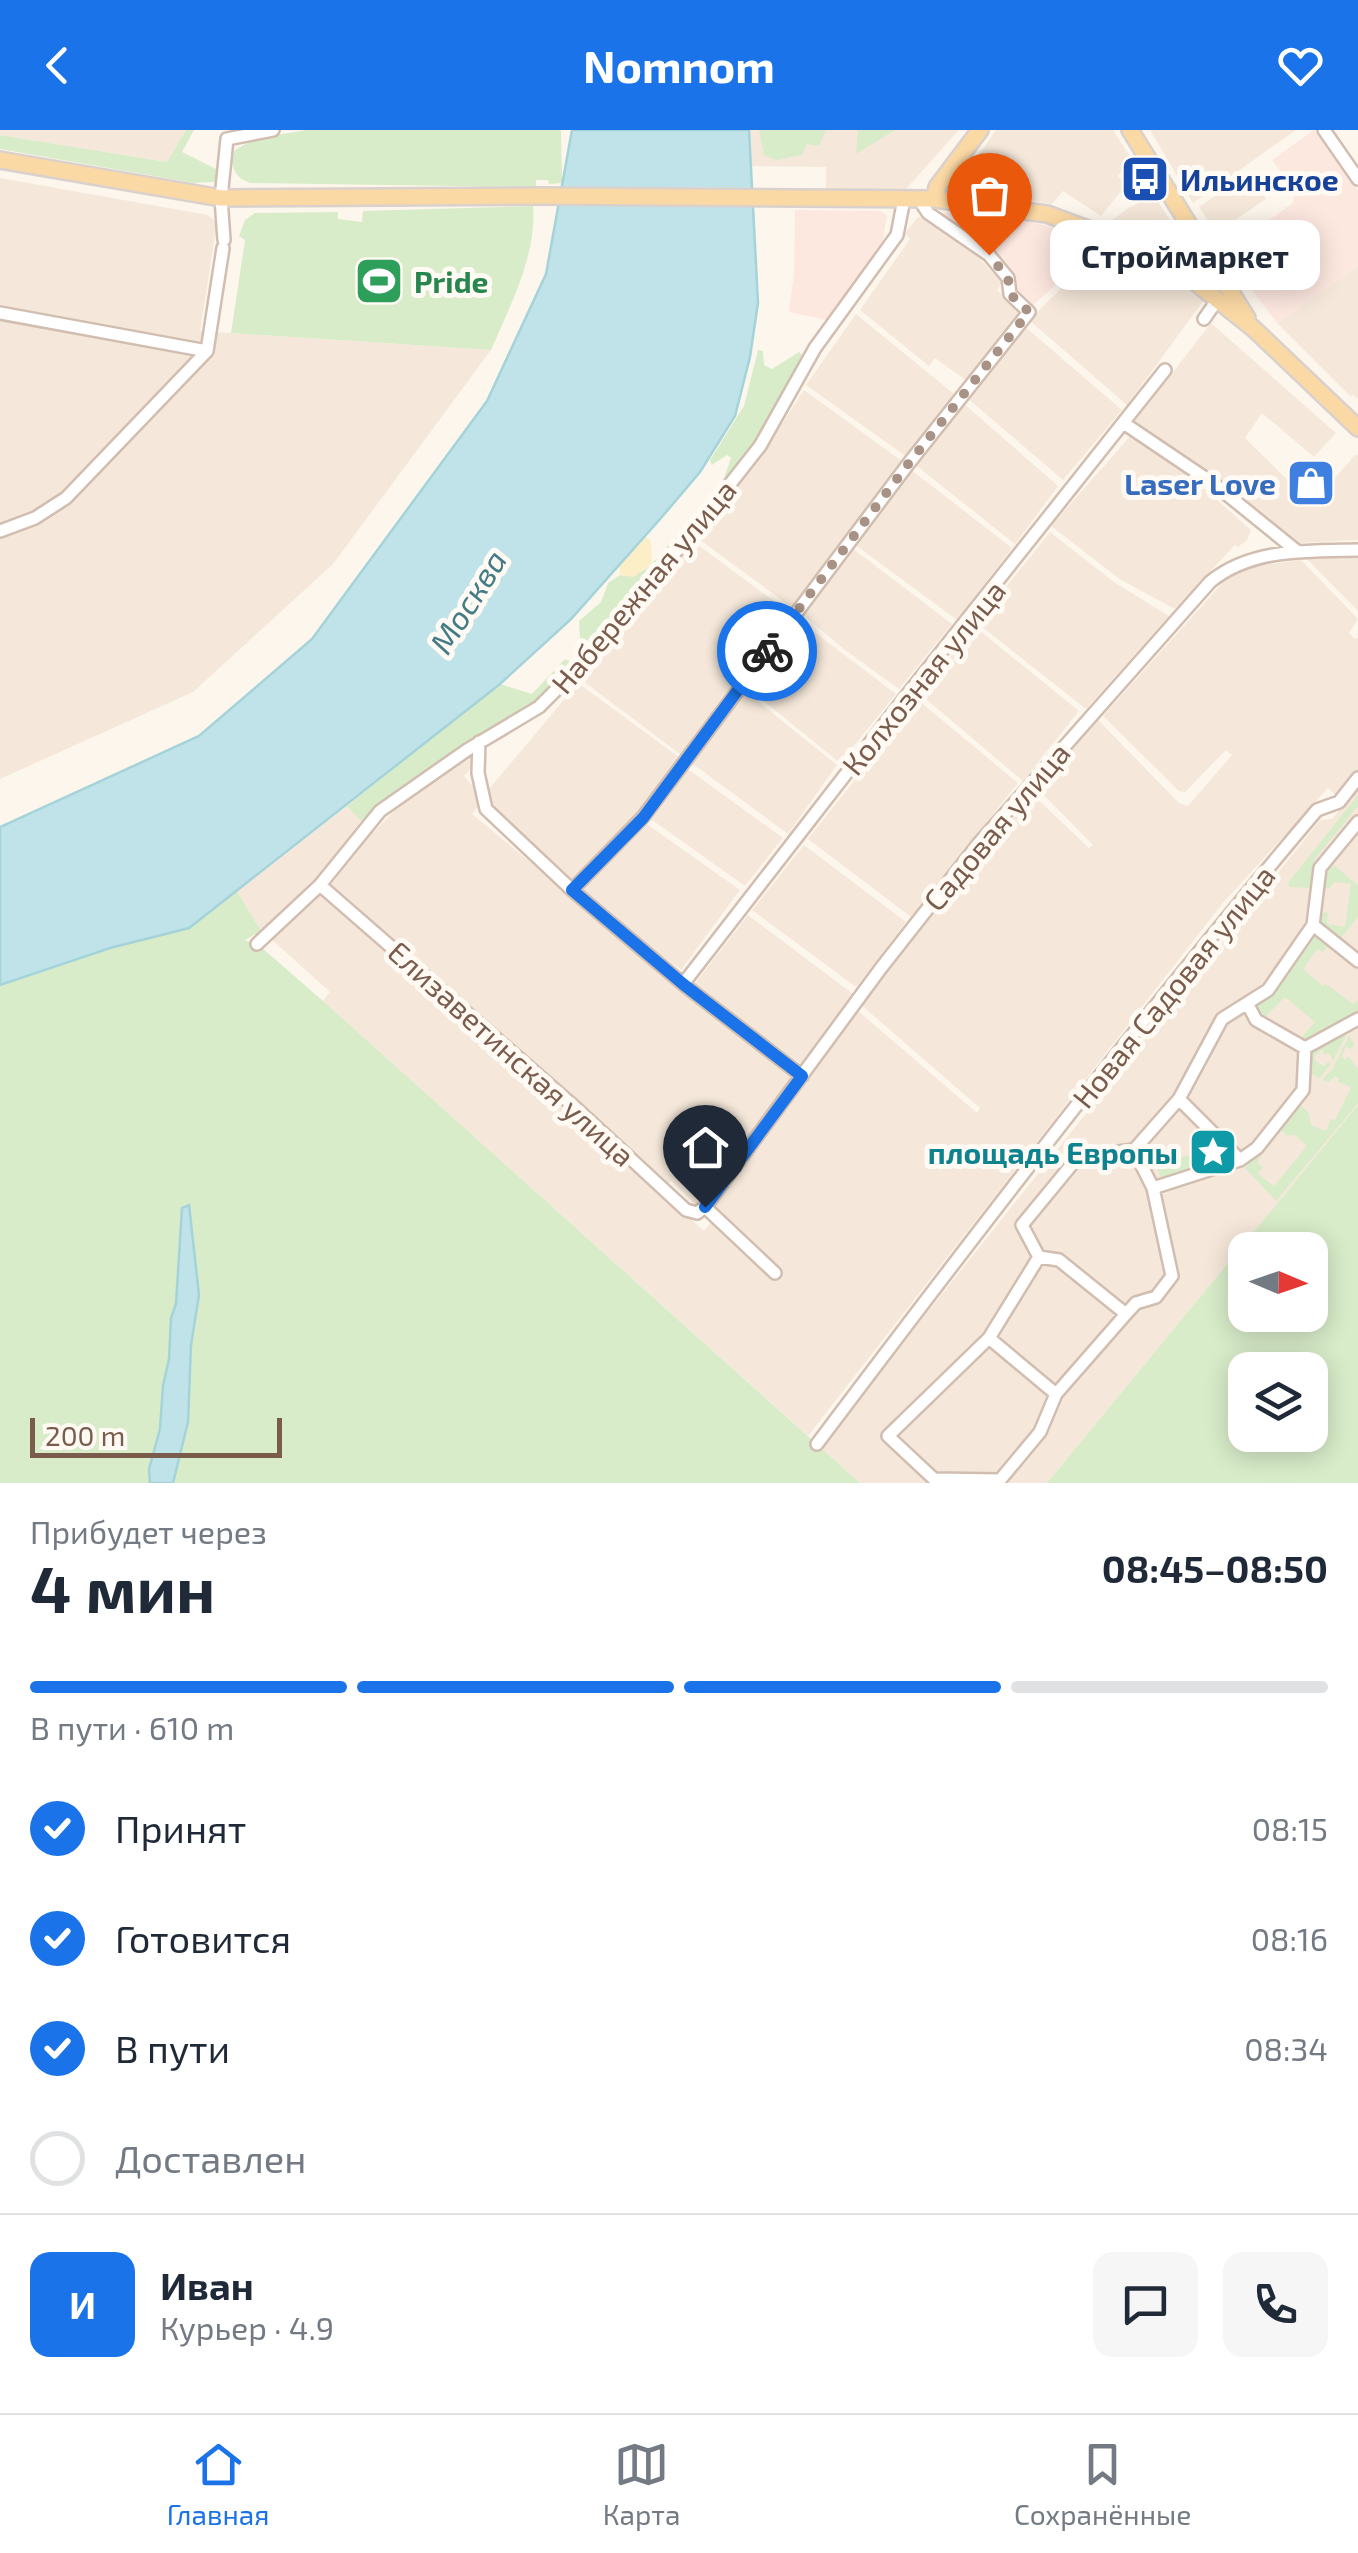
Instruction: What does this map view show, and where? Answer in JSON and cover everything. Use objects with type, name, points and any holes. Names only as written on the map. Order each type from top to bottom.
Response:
[{"type":"main road","points":[[919,199],[938,187],[980,130]]},
{"type":"main road","points":[[1130,130],[1254,329]]},
{"type":"main road","points":[[0,160],[222,198],[919,199],[1012,207],[1085,226],[1160,261],[1218,299],[1254,329],[1358,428]]},
{"type":"street","points":[[0,531],[52,508],[77,489],[206,351],[224,244],[222,198],[227,135],[272,130]]},
{"type":"street","points":[[1324,130],[1358,179]]},
{"type":"street","points":[[572,890],[643,818],[909,463],[1029,312],[1010,294],[1008,278],[989,255],[928,212],[919,199]]},
{"type":"street","name":"Набережная улица","points":[[257,944],[320,885],[380,811],[551,696],[690,536],[760,446],[815,348],[919,199]]},
{"type":"street","points":[[1204,319],[1218,299]]},
{"type":"street","points":[[0,313],[206,351]]},
{"type":"street","name":"Колхозная улица","points":[[683,984],[1165,370]]},
{"type":"street","points":[[1125,424],[1214,484],[1298,552]]},
{"type":"street","name":"Садовая улица","points":[[705,1207],[880,968],[980,842],[1210,582],[1242,562],[1298,552],[1358,550]]},
{"type":"street","points":[[480,742],[478,774],[486,809],[572,890],[683,984],[802,1076]]},
{"type":"street","name":"Новая Садовая улица","points":[[817,1444],[980,1227],[1220,924],[1317,810],[1339,802],[1358,778]]},
{"type":"street","points":[[1040,1257],[1022,1225],[1078,1157],[1134,1150],[1179,1099],[1222,1019],[1268,990],[1313,925],[1320,868],[1358,822]]},
{"type":"street","name":"Елизаветинская улица","points":[[320,885],[578,1109],[686,1210],[697,1212],[705,1207]]},
{"type":"street","points":[[1313,925],[1358,961]]},
{"type":"street","points":[[1248,1003],[1256,1020],[1305,1048]]},
{"type":"street","points":[[1305,1048],[1358,1019]]},
{"type":"street","points":[[1153,1188],[1240,1160],[1257,1148],[1304,1090],[1305,1048]]},
{"type":"street","points":[[1179,1099],[1240,1160]]},
{"type":"street","points":[[1040,1257],[989,1338],[888,1436],[934,1479],[1000,1480],[1040,1432],[1056,1394],[1136,1303],[1156,1297],[1172,1276],[1153,1188],[1134,1150]]},
{"type":"street","points":[[705,1207],[775,1273]]},
{"type":"street","points":[[1040,1257],[1059,1260],[1126,1314]]},
{"type":"street","points":[[989,1338],[1056,1394]]},
{"type":"shaded area","points":[[0,130],[186,130],[167,162],[0,135]]},
{"type":"shaded area","points":[[749,130],[959,130],[905,190],[826,189],[826,167],[750,166]]},
{"type":"shaded area","points":[[996,130],[1113,130],[1131,158],[1118,176],[1126,185],[1101,216],[1063,191],[1052,204],[956,188]]},
{"type":"shaded area","points":[[1150,130],[1296,130],[1193,203]]},
{"type":"shaded area","points":[[1314,130],[1358,190],[1358,266],[1277,323],[1242,277],[1244,274],[1227,249],[1293,203],[1294,191],[1272,160]]},
{"type":"shaded area","points":[[1248,173],[1266,199],[1216,233],[1199,207]]},
{"type":"shaded area","points":[[0,178],[208,215],[217,223],[200,331],[491,350],[333,564],[193,692],[0,779]]},
{"type":"shaded area","points":[[1154,196],[1186,244],[1174,261],[1147,241],[1110,222]]},
{"type":"shaded area","points":[[795,210],[881,211],[887,216],[882,245],[827,320],[789,312]]},
{"type":"shaded area","points":[[935,213],[997,213],[1089,237],[1061,280],[1029,309],[1011,293],[1010,274]]},
{"type":"shaded area","points":[[918,217],[967,246],[1002,282],[997,290],[1020,312],[967,381],[935,358],[929,366],[860,310],[910,239],[905,233]]},
{"type":"shaded area","points":[[1094,241],[1145,264],[1204,300],[1127,405],[1029,320],[1074,276],[1072,269]]},
{"type":"shaded area","points":[[1358,266],[1358,399],[1350,396],[1277,323]]},
{"type":"shaded area","points":[[856,314],[954,394],[910,455],[904,455],[806,385]]},
{"type":"shaded area","points":[[1211,323],[1336,433],[1314,457],[1262,413],[1245,438],[1312,504],[1358,456],[1358,540],[1296,543],[1232,488],[1228,489],[1204,469],[1201,472],[1135,421]]},
{"type":"shaded area","points":[[1023,325],[1122,410],[1063,480],[966,397]]},
{"type":"shaded area","points":[[804,390],[903,462],[841,549],[796,606],[791,607],[696,537],[757,462]]},
{"type":"shaded area","points":[[963,403],[1058,486],[1015,544],[913,463]]},
{"type":"shaded area","points":[[1132,434],[1176,468],[1180,467],[1251,530],[1247,540],[1235,545],[1175,609],[1121,580],[1051,526]]},
{"type":"shaded area","points":[[910,469],[1012,548],[957,620],[854,544]]},
{"type":"shaded area","points":[[1050,532],[1114,582],[1169,616],[1086,709],[977,623]]},
{"type":"shaded area","points":[[694,542],[786,610],[787,617],[681,755],[582,678]]},
{"type":"shaded area","points":[[852,548],[952,624],[899,689],[800,612]]},
{"type":"shaded area","points":[[1358,554],[1358,611],[1304,556]]},
{"type":"shaded area","points":[[1301,560],[1358,619],[1349,633],[1355,639],[1358,637],[1358,770],[1337,796],[1328,788],[1222,904],[808,1436],[323,1001],[330,992],[270,938],[321,890],[704,1231],[717,1215],[715,1204],[857,1010],[977,1113],[980,1108],[860,1004],[1032,794],[1089,848],[1093,845],[1036,787],[1098,720],[1179,803],[1188,806],[1232,755],[1226,750],[1185,792],[1179,791],[1103,716],[1226,579],[1242,568]]},
{"type":"shaded area","points":[[797,619],[896,694],[840,763],[749,689],[748,683]]},
{"type":"shaded area","points":[[975,627],[1079,711],[1023,781],[920,694]]},
{"type":"shaded area","points":[[578,683],[680,758],[680,764],[575,882],[568,882],[488,805],[484,795]]},
{"type":"shaded area","points":[[745,691],[837,765],[788,834],[689,761]]},
{"type":"shaded area","points":[[918,700],[1018,783],[911,917],[808,839]]},
{"type":"shaded area","points":[[465,757],[471,758],[471,768],[464,776],[474,788],[478,807],[472,814],[793,1079],[698,1207],[671,1181],[667,1185],[330,886],[410,794]]},
{"type":"shaded area","points":[[685,767],[783,838],[745,886],[648,817]]},
{"type":"shaded area","points":[[1358,788],[1358,1105],[1254,1232],[1228,1232],[1228,1263],[1047,1483],[860,1483],[820,1447],[1320,820],[1332,819]]},
{"type":"shaded area","points":[[347,806],[361,821],[313,882],[261,931],[237,891]]},
{"type":"shaded area","points":[[644,822],[740,890],[681,970],[580,892]]},
{"type":"shaded area","points":[[804,845],[906,922],[856,987],[752,910]]},
{"type":"shaded area","points":[[748,915],[853,994],[801,1064],[693,986]]},
{"type":"green space","points":[[186,130],[194,130],[182,152],[220,171],[214,182],[193,183],[0,149],[0,135],[167,162]]},
{"type":"green space","points":[[306,130],[561,130],[562,183],[536,180],[536,187],[251,183],[236,173],[231,154],[238,148],[266,137]]},
{"type":"green space","points":[[759,130],[826,130],[819,146],[807,144],[802,155],[776,160],[764,155]]},
{"type":"green space","points":[[858,130],[895,130],[856,154]]},
{"type":"green space","name":"Pride","points":[[533,206],[526,261],[491,350],[231,333],[245,240],[239,236],[245,220],[255,213],[338,212],[338,219],[362,222],[363,211]]},
{"type":"green space","points":[[1196,252],[1219,287],[1219,289],[1182,263]]},
{"type":"green space","points":[[758,350],[763,351],[764,365],[772,369],[799,352],[803,356],[748,456],[721,487],[731,458],[727,455],[712,465],[710,460],[744,406]]},
{"type":"green space","points":[[679,535],[578,656],[575,654],[580,640],[579,621],[601,602],[608,583],[620,575],[646,569]]},
{"type":"green space","points":[[565,659],[574,663],[544,697],[402,786],[361,821],[347,806],[500,684],[532,694]]},
{"type":"green space","points":[[1358,795],[1358,806],[1314,860],[1310,888],[1290,887],[1287,884]]},
{"type":"green space","points":[[1330,862],[1358,885],[1358,917],[1341,938],[1319,926],[1321,912],[1328,913],[1327,924],[1345,927],[1351,884],[1335,882],[1329,889],[1323,888]]},
{"type":"green space","points":[[237,891],[261,931],[245,940],[261,947],[323,1001],[860,1483],[173,1483],[188,1422],[191,1345],[196,1320],[189,1206],[182,1209],[176,1304],[171,1318],[160,1429],[149,1469],[150,1483],[0,1483],[0,985],[110,948],[189,928]]},
{"type":"green space","points":[[1312,934],[1329,944],[1323,952],[1317,949],[1303,969],[1353,1004],[1358,1000],[1358,1012],[1305,1042],[1299,1040],[1315,1022],[1285,997],[1262,1020],[1254,1006],[1273,993]]},
{"type":"green space","points":[[1344,1031],[1347,1034],[1333,1061],[1322,1049],[1315,1056],[1315,1061],[1324,1066],[1331,1064],[1319,1079],[1311,1073],[1310,1050]]},
{"type":"green space","points":[[1349,1036],[1355,1045],[1350,1049],[1346,1046],[1342,1057],[1345,1060],[1348,1056],[1358,1069],[1358,1103],[1276,1201],[1245,1168],[1257,1153],[1261,1156],[1257,1163],[1263,1167],[1258,1174],[1274,1186],[1307,1146],[1280,1129],[1300,1105],[1309,1113],[1311,1125],[1326,1131],[1331,1119],[1335,1120],[1351,1087],[1338,1082],[1335,1076],[1329,1082],[1322,1080],[1333,1068]]},
{"type":"green space","points":[[1358,1105],[1358,1483],[1047,1483],[1228,1263],[1228,1332],[1328,1332],[1328,1232],[1254,1232]]},
{"type":"green space","points":[[1189,1155],[1194,1169],[1162,1180],[1156,1165]]},
{"type":"sand","points":[[645,536],[651,541],[652,563],[634,577],[620,575],[619,565]]},
{"type":"water","name":"Москва","points":[[572,130],[749,130],[758,303],[735,416],[700,472],[571,619],[500,684],[189,928],[110,948],[0,985],[0,827],[199,736],[312,639],[487,401],[546,274]]},
{"type":"water","points":[[189,1205],[199,1295],[191,1345],[188,1422],[173,1483],[150,1483],[149,1469],[160,1429],[171,1318],[176,1304],[182,1208]]},
{"type":"pier","points":[[557,187],[755,188],[756,207],[553,205]]},
{"type":"way so far","points":[[767,651],[1029,312],[1010,294],[1008,278],[989,255]]},
{"type":"place","name":"Ильинское","points":[[1145,179]]},
{"type":"place","name":"Строймаркет","points":[[989,255]]},
{"type":"place","name":"Pride","points":[[379,281]]},
{"type":"place","name":"Laser Love","points":[[1311,483]]},
{"type":"place","name":"площадь Европы","points":[[1213,1152]]},
{"type":"route","points":[[705,1207],[802,1076],[683,984],[572,890],[643,818],[767,651]]}]
